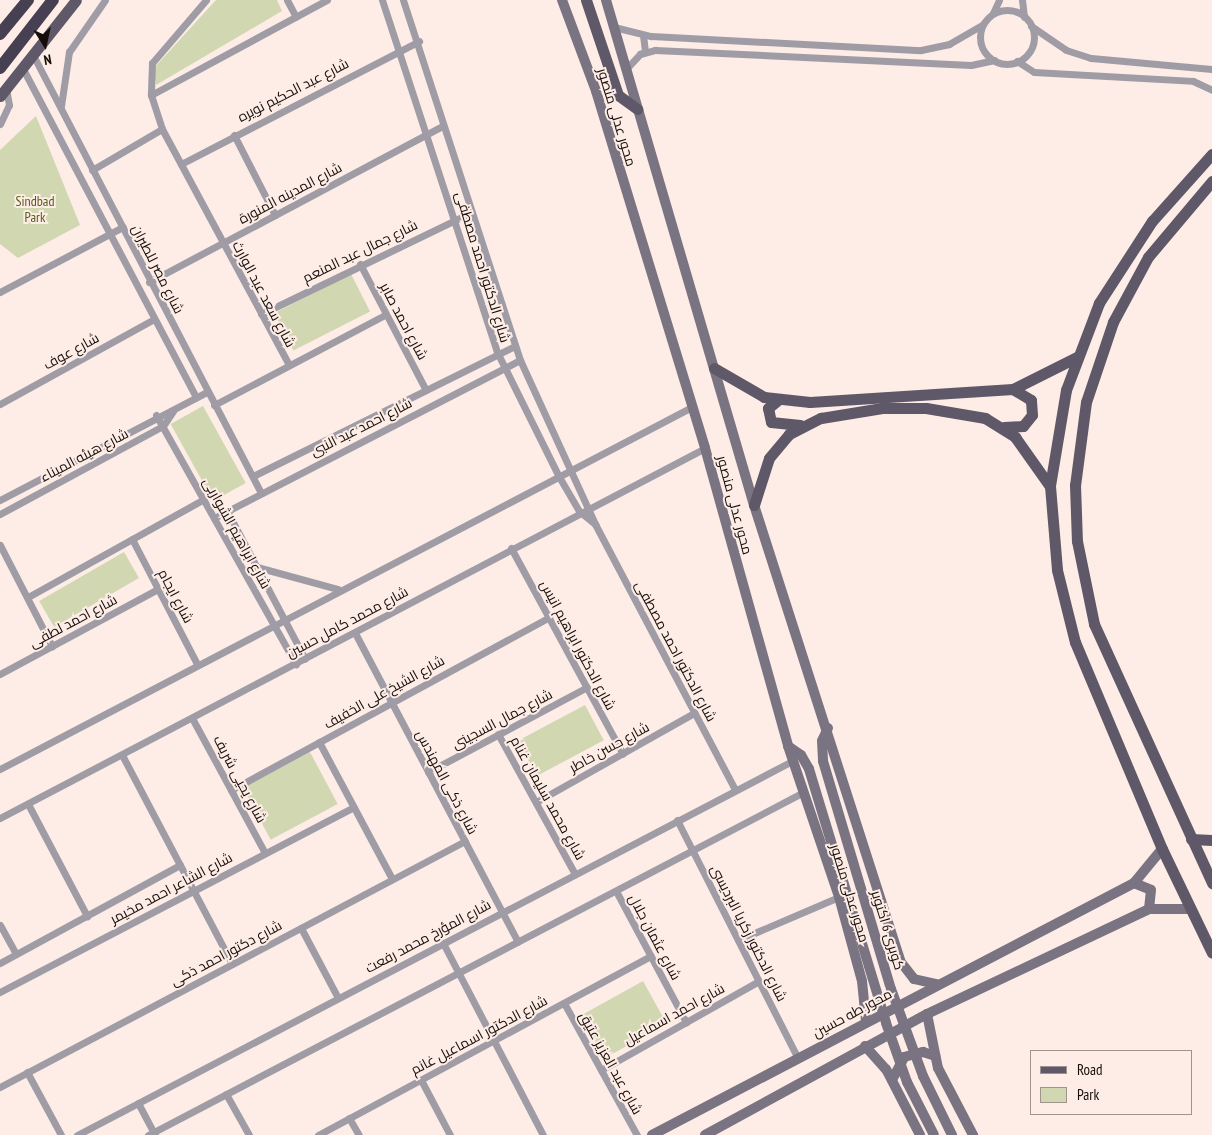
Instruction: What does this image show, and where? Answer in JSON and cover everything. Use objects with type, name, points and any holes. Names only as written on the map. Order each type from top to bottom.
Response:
[{"type":"highway","points":[[0,34],[28,0]]},
{"type":"highway","points":[[0,68],[53,0]]},
{"type":"main road","points":[[3,92],[76,0]]},
{"type":"main road","name":"محور عدلى منصور","points":[[562,0],[596,91],[706,448],[792,761],[839,897],[862,982],[866,1021]]},
{"type":"main road","points":[[586,0],[618,95],[637,109]]},
{"type":"main road","name":"محور عدلى منصور","points":[[606,0],[754,505],[828,728],[902,966]]},
{"type":"main road","points":[[1212,154],[1137,241],[1099,303],[1076,357],[1056,430],[1050,486],[1057,570],[1068,618],[1162,849],[1212,953]]},
{"type":"main road","points":[[1212,181],[1148,257],[1113,322],[1086,402],[1075,485],[1080,569],[1094,624],[1212,883]]},
{"type":"main road","points":[[714,368],[751,392],[778,400],[810,402],[1013,390],[1076,357]]},
{"type":"main road","points":[[778,400],[768,408],[771,422],[801,425],[845,414],[906,408],[965,414],[1004,427],[1022,426],[1032,415],[1031,400],[1013,390]]},
{"type":"main road","points":[[754,505],[769,458],[801,425]]},
{"type":"main road","points":[[1004,427],[1035,460],[1050,486]]},
{"type":"main road","name":"كوبرى 6 اكتوبر","points":[[828,728],[822,741],[822,761],[882,959],[906,1033],[936,1104],[952,1135]]},
{"type":"main road","name":"كوبرى 6 اكتوبر","points":[[788,746],[801,755],[809,769],[869,963],[920,1109],[934,1135]]},
{"type":"main road","points":[[1191,839],[1212,840]]},
{"type":"main road","name":"محور طه حسين","points":[[652,1135],[936,984],[1134,882],[1162,849]]},
{"type":"main road","points":[[1134,882],[1151,890],[1149,909]]},
{"type":"main road","points":[[705,1135],[865,1046],[927,1014],[1149,909],[1191,909]]},
{"type":"main road","points":[[862,982],[886,982],[902,966],[919,981],[936,984]]},
{"type":"main road","points":[[927,1014],[934,1056],[973,1135]]},
{"type":"main road","points":[[865,1046],[892,1080],[920,1135]]},
{"type":"main road","points":[[892,1080],[904,1057],[916,1052],[934,1056]]},
{"type":"street","points":[[62,112],[62,81],[69,52],[105,0]]},
{"type":"street","name":"شارع سعد عبد الوارث","points":[[206,0],[152,63],[151,95],[162,129],[288,366]]},
{"type":"street","points":[[287,0],[296,17]]},
{"type":"street","points":[[151,95],[327,0]]},
{"type":"street","name":"شارع الدكتور احمد مصطفى","points":[[382,0],[401,49],[503,367],[558,475],[579,511],[595,524]]},
{"type":"street","name":"شارع الدكتور احمد مصطفى","points":[[403,0],[418,41],[443,126],[514,346],[590,505],[595,524],[735,789]]},
{"type":"street","points":[[614,27],[643,35],[921,50],[949,44],[983,24],[993,14],[1000,0]]},
{"type":"street","points":[[1022,0],[1024,17]]},
{"type":"street","points":[[993,14],[1009,10],[1024,17],[1031,26],[1066,50],[1091,58],[1212,69]]},
{"type":"street","points":[[983,24],[982,47],[994,60]]},
{"type":"street","points":[[1017,61],[1030,49],[1031,26]]},
{"type":"street","points":[[643,35],[645,52]]},
{"type":"street","name":"شارع عبد الحكيم نويره","points":[[181,164],[418,41]]},
{"type":"street","points":[[626,69],[645,52],[971,65],[994,60],[1017,61],[1034,72],[1193,81],[1212,90]]},
{"type":"street","name":"شارع مصر للطيران","points":[[33,55],[261,493]]},
{"type":"street","name":"شارع مصر للطيران","points":[[23,69],[196,397]]},
{"type":"street","points":[[0,124],[9,105],[3,92]]},
{"type":"street","name":"شارع المدينه المنورة","points":[[150,282],[443,126]]},
{"type":"street","points":[[92,170],[162,129]]},
{"type":"street","points":[[234,135],[275,215]]},
{"type":"street","name":"شارع جمال عبد المنعم","points":[[261,314],[360,264],[472,212]]},
{"type":"street","points":[[0,292],[122,227]]},
{"type":"street","name":"شارع احمد صابر","points":[[360,264],[426,390]]},
{"type":"street","points":[[214,405],[386,315]]},
{"type":"street","name":"شارع عوف","points":[[0,404],[154,320]]},
{"type":"street","name":"شارع احمد عبد النبى","points":[[253,476],[514,346]]},
{"type":"street","name":"شارع احمد عبد النبى","points":[[214,518],[503,367],[520,360]]},
{"type":"street","name":"شارع هيئه الميناء","points":[[0,500],[156,415],[173,411],[207,392]]},
{"type":"street","points":[[0,769],[572,467],[692,407]]},
{"type":"street","name":"شارع هيئه الميناء","points":[[0,514],[163,426],[173,411]]},
{"type":"street","name":"شارع ابراهيم الشواربى","points":[[156,415],[296,664]]},
{"type":"street","name":"شارع محمد كامل حسين","points":[[0,818],[296,664],[590,505],[706,448]]},
{"type":"street","points":[[28,597],[204,499]]},
{"type":"street","name":"شارع ابراهيم الشواربى","points":[[227,511],[305,659]]},
{"type":"street","name":"شارع ايجام","points":[[132,539],[198,664]]},
{"type":"street","points":[[0,545],[52,646]]},
{"type":"street","name":"شارع الدكتور ابراهيم انيس","points":[[511,548],[623,754]]},
{"type":"street","points":[[257,567],[339,590]]},
{"type":"street","name":"شارع احمد لطفى","points":[[0,674],[158,589]]},
{"type":"street","name":"شارع الشيخ على الخفيف","points":[[231,790],[549,617]]},
{"type":"street","name":"شارع ذكى المهندس","points":[[354,633],[518,942]]},
{"type":"street","name":"شارع جمال السجينى","points":[[428,772],[587,687]]},
{"type":"street","name":"شارع حسن خاطر","points":[[536,802],[694,714]]},
{"type":"street","name":"شارع يحيى شريف","points":[[192,718],[265,853]]},
{"type":"street","name":"شارع محمد سليمان غنام","points":[[498,734],[575,874]]},
{"type":"street","points":[[319,742],[392,879]]},
{"type":"street","points":[[122,755],[232,964]]},
{"type":"street","name":"شارع المؤرخ محمد رفعت","points":[[77,1135],[735,789],[792,761]]},
{"type":"street","points":[[138,1103],[152,1134],[802,793]]},
{"type":"street","points":[[28,804],[87,916]]},
{"type":"street","name":"شارع الشاعر احمد مخيمر","points":[[0,992],[354,806]]},
{"type":"street","name":"شارع الدكتور زكريا البرديسى","points":[[677,820],[798,1058]]},
{"type":"street","name":"شارع دكتور احمد ذكى","points":[[0,1087],[465,841]]},
{"type":"street","name":"شارع الشاعر احمد مخيمر","points":[[0,963],[180,865]]},
{"type":"street","name":"شارع عثمان جلال","points":[[616,891],[686,1022]]},
{"type":"street","points":[[738,940],[839,897]]},
{"type":"street","points":[[0,925],[16,954]]},
{"type":"street","points":[[301,928],[338,998]]},
{"type":"street","points":[[443,943],[543,1135]]},
{"type":"street","name":"شارع الدكتور اسماعيل غانم","points":[[318,1135],[651,956]]},
{"type":"street","name":"شارع احمد اسماعيل","points":[[601,1070],[759,981]]},
{"type":"street","name":"شارع عبد العزيز عتيق","points":[[564,1003],[637,1135]]},
{"type":"street","points":[[27,1072],[61,1135]]},
{"type":"street","points":[[421,1080],[450,1135]]},
{"type":"street","points":[[226,1094],[249,1135]]},
{"type":"street","points":[[349,1118],[359,1135]]},
{"type":"green space","points":[[216,0],[277,0],[282,11],[156,85],[153,69]]},
{"type":"green space","name":"Sindbad Park","points":[[36,116],[80,225],[18,258],[0,244],[0,150]]},
{"type":"green space","points":[[351,274],[370,311],[293,350],[274,313]]},
{"type":"green space","points":[[203,406],[246,483],[213,501],[171,424]]},
{"type":"green space","points":[[124,552],[139,578],[54,627],[39,601]]},
{"type":"green space","points":[[585,705],[604,740],[537,776],[518,741]]},
{"type":"green space","points":[[310,752],[338,804],[271,840],[243,788]]},
{"type":"green space","points":[[643,981],[667,1024],[605,1058],[581,1015]]}]
